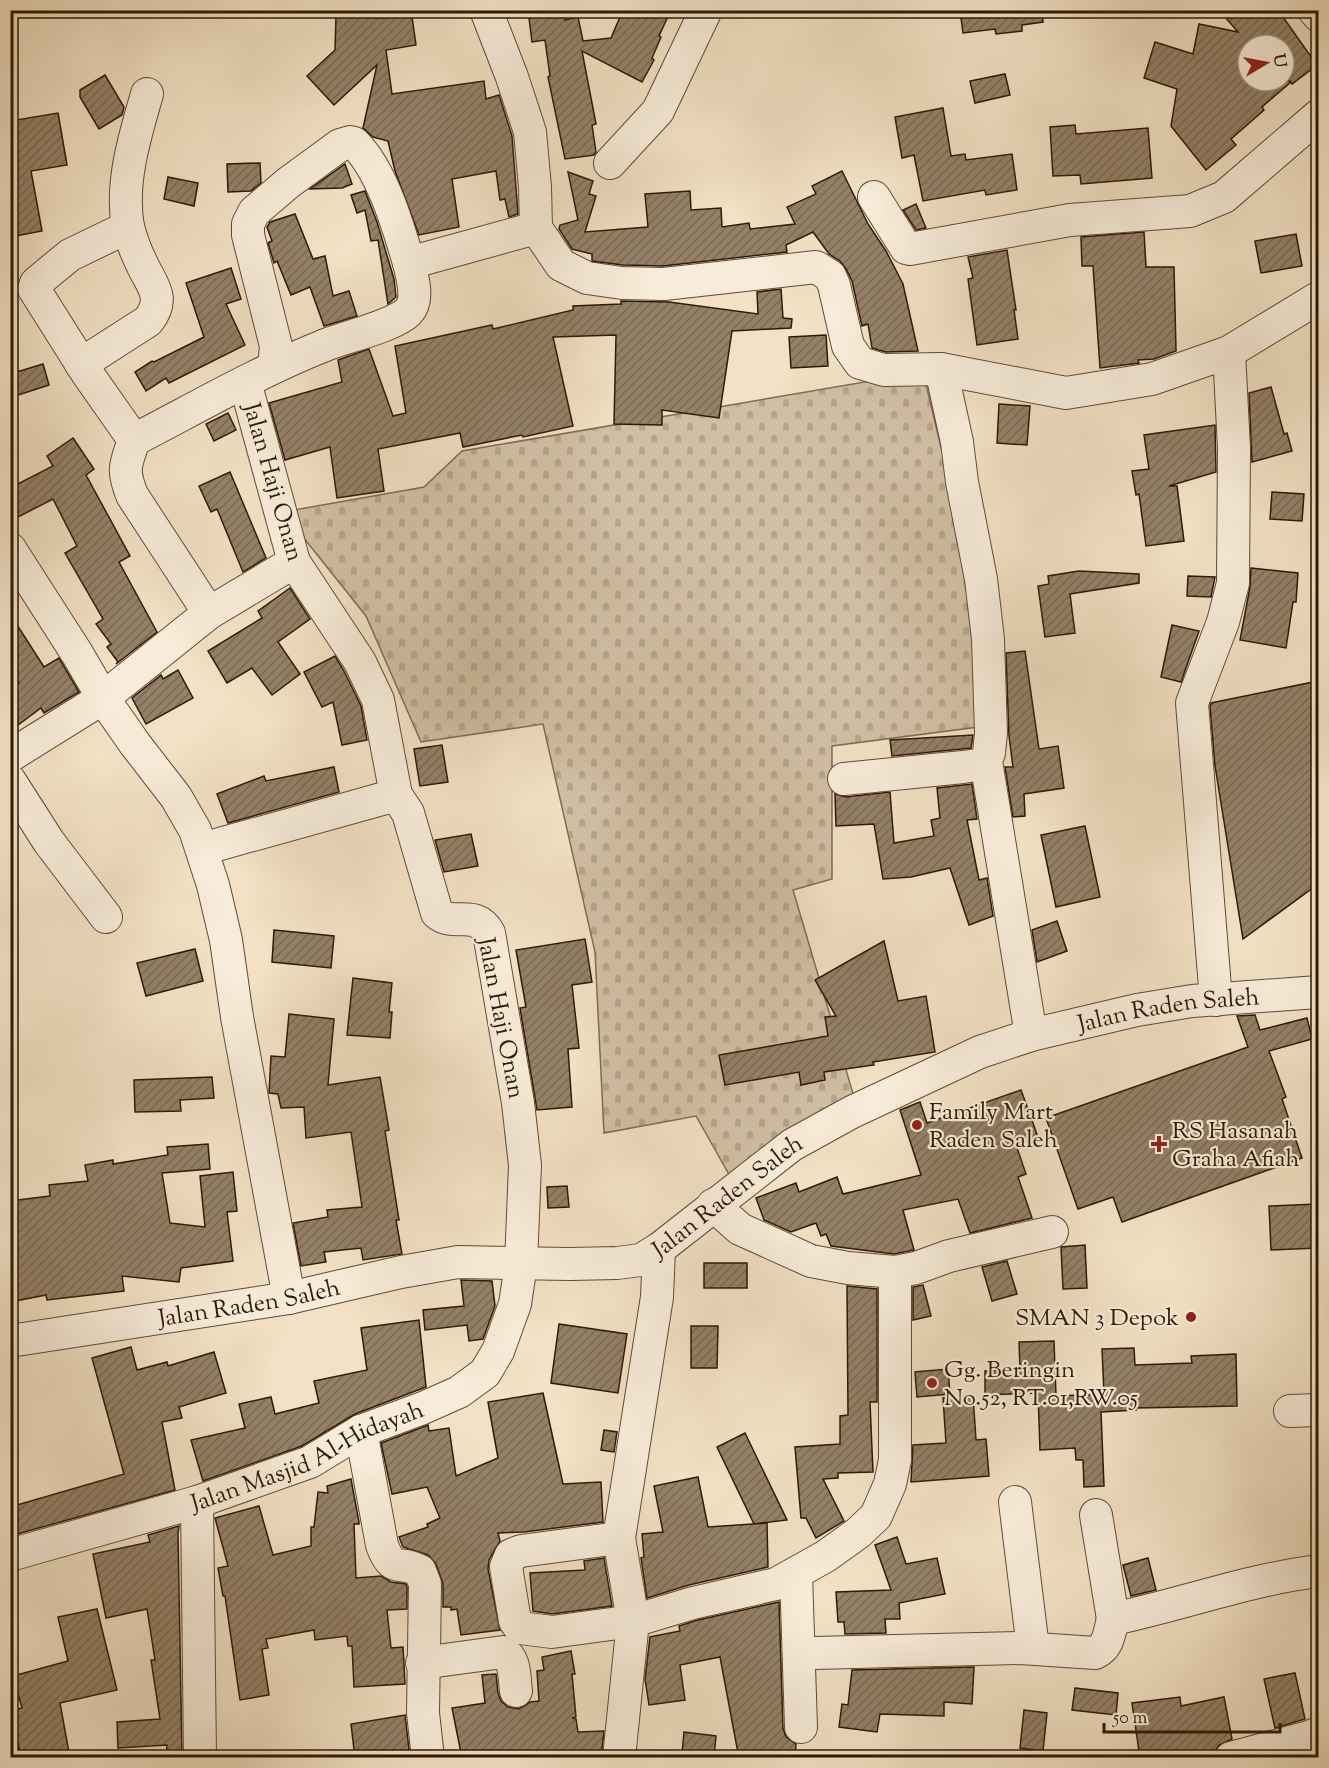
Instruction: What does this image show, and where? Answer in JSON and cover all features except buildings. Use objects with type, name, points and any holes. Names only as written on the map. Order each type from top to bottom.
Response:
[{"type":"street","points":[[486,10],[530,132],[536,228],[561,265],[587,278],[622,283],[664,284],[816,267],[830,276],[848,346],[860,363],[884,370],[942,369],[1066,393],[1152,379],[1228,352],[1318,298]]},
{"type":"street","points":[[610,163],[658,111],[705,10]]},
{"type":"street","points":[[1314,10],[1318,15]]},
{"type":"street","points":[[81,364],[148,321],[156,311],[158,297],[141,262],[128,227],[126,186],[132,151],[147,94]]},
{"type":"street","points":[[874,197],[906,248],[910,249],[1070,220],[1190,211],[1224,197],[1318,116]]},
{"type":"street","points":[[209,613],[132,495],[125,476],[127,462],[134,440],[273,367],[324,345],[379,327],[408,311],[414,289],[397,222],[372,165],[354,143],[340,145],[288,183],[254,212],[248,224],[248,235],[276,345],[273,367]]},
{"type":"street","points":[[128,227],[70,255],[34,286],[38,297],[81,364],[134,440]]},
{"type":"street","points":[[409,263],[536,228]]},
{"type":"street","points":[[1216,1000],[1192,703],[1223,622],[1233,583],[1234,448],[1228,352]]},
{"type":"street","points":[[942,369],[981,579],[988,639],[992,733],[986,761],[1031,1035]]},
{"type":"street","name":"Jalan Haji Onan","points":[[245,382],[294,562],[360,662],[378,700],[396,795],[408,813],[437,913],[449,919],[473,919],[480,922],[489,933],[518,1102],[525,1166],[521,1264]]},
{"type":"street","points":[[10,549],[103,698],[176,797],[195,830],[213,885],[226,940],[237,1017],[289,1298]]},
{"type":"street","points":[[10,756],[103,698],[209,613],[294,562]]},
{"type":"street","points":[[844,779],[963,768],[986,761]]},
{"type":"street","points":[[10,781],[49,842],[106,917]]},
{"type":"street","points":[[202,849],[396,795]]},
{"type":"street","name":"Jalan Raden Saleh","points":[[10,1341],[289,1298],[401,1272],[458,1262],[617,1263],[641,1260],[659,1249],[792,1145],[852,1112],[980,1052],[1031,1035],[1137,1011],[1216,1000],[1318,992]]},
{"type":"street","points":[[713,1205],[740,1228],[811,1262],[895,1272],[916,1268],[949,1256],[1052,1232]]},
{"type":"street","points":[[620,1758],[633,1621],[619,1538],[657,1297],[659,1249]]},
{"type":"street","name":"Jalan Masjid Al-Hidayah","points":[[10,1555],[197,1502],[310,1462],[360,1431],[459,1392],[485,1373],[498,1351],[515,1304],[521,1264]]},
{"type":"street","points":[[619,1538],[521,1551],[511,1555],[506,1567],[515,1621],[520,1628],[552,1632],[633,1621],[693,1603],[776,1584],[826,1556],[858,1533],[876,1516],[890,1484],[895,1460],[895,1272]]},
{"type":"street","points":[[360,1431],[382,1545],[387,1559],[392,1563],[416,1568],[420,1571],[425,1584],[422,1663],[423,1713],[428,1758]]},
{"type":"street","points":[[197,1502],[200,1758]]},
{"type":"street","points":[[1016,1502],[1033,1648]]},
{"type":"street","points":[[814,1653],[1033,1648],[1095,1653],[1107,1644],[1113,1619],[1096,1515]]},
{"type":"street","points":[[1113,1619],[1279,1576],[1318,1571]]},
{"type":"street","points":[[796,1574],[801,1727]]},
{"type":"street","points":[[422,1663],[503,1652],[509,1655],[512,1661],[516,1690]]},
{"type":"street","points":[[1232,1758],[1318,1733]]},
{"type":"green space","points":[[923,372],[979,606],[994,725],[832,746],[832,879],[793,890],[854,1097],[731,1178],[696,1116],[604,1133],[595,952],[543,724],[421,742],[366,616],[283,512],[424,487],[462,451]]},
{"type":"place","name":"Family Mart Raden Saleh","points":[[917,1125]]},
{"type":"place","name":"RS Hasanah Graha Afiah","points":[[1159,1144]]},
{"type":"place","name":"SMAN 3 Depok","points":[[1191,1317]]},
{"type":"place","name":"Gg. Beringin No.52, RT.01,RW.05","points":[[932,1383]]}]
